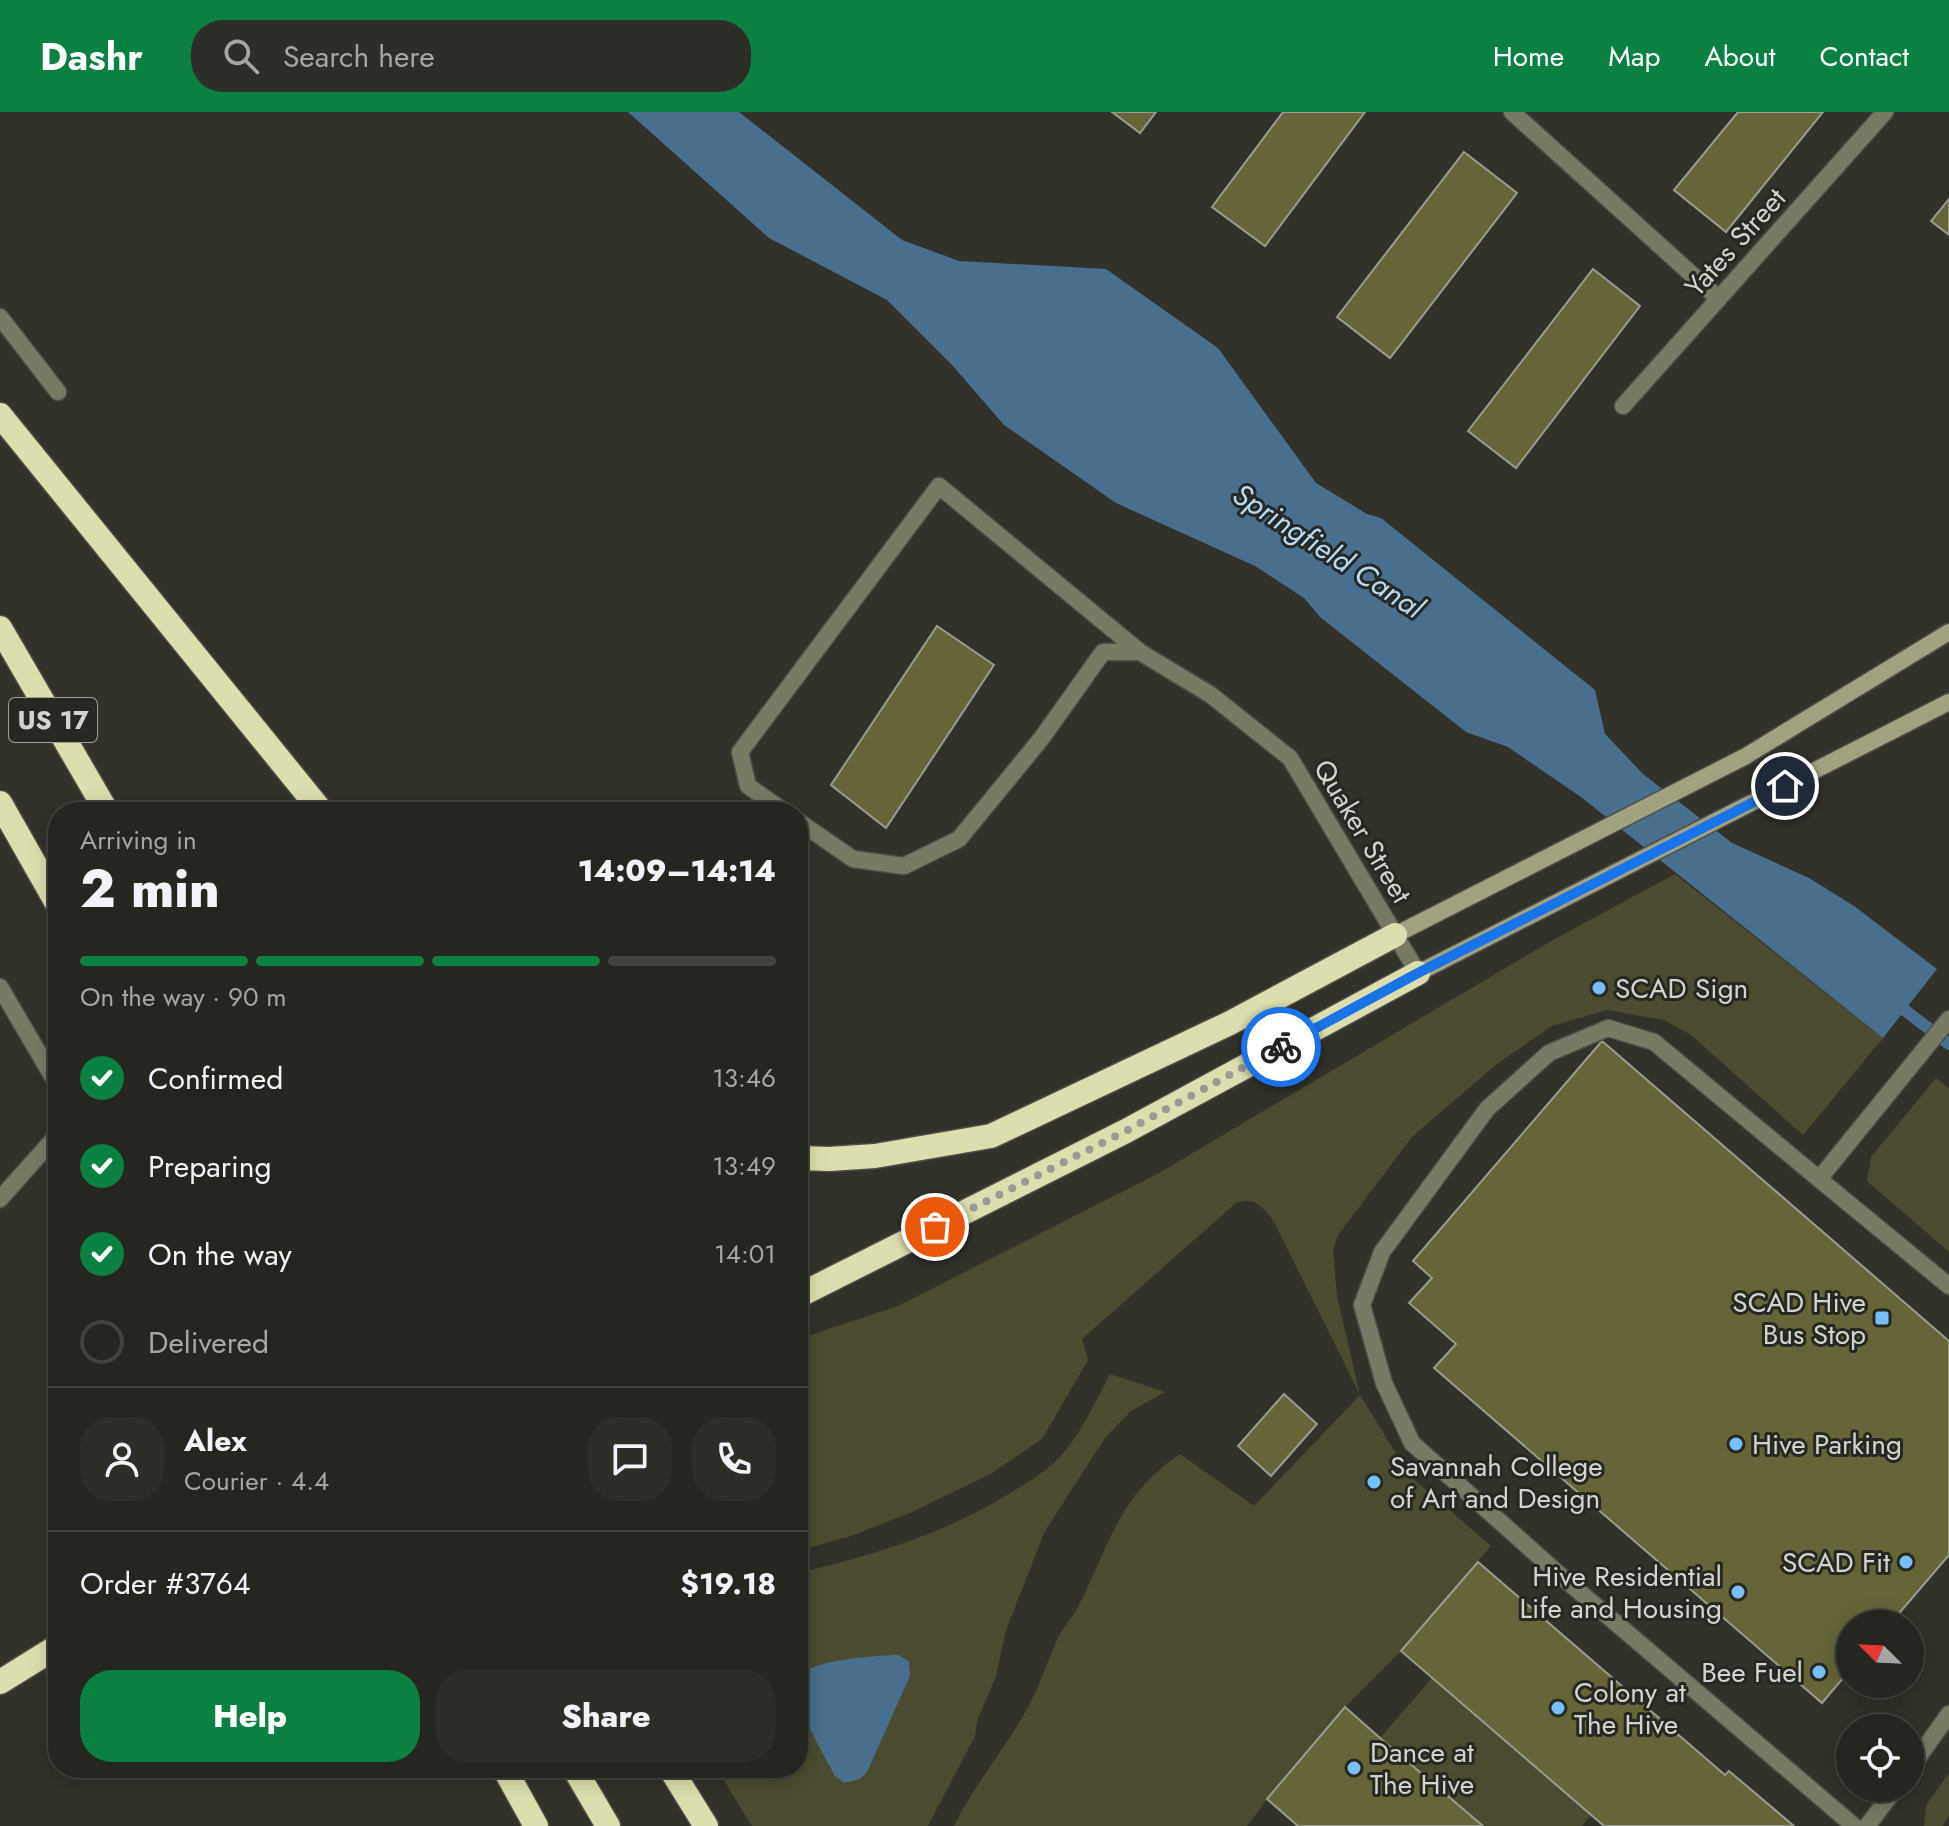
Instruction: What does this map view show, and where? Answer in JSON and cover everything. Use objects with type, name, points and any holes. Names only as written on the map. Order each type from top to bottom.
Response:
[{"type":"highway","points":[[0,415],[314,802]]},
{"type":"highway","name":"US 17","points":[[0,628],[101,802]]},
{"type":"highway","points":[[0,803],[48,887]]},
{"type":"highway","points":[[808,1158],[875,1156],[991,1136],[1230,1023],[1395,935]]},
{"type":"highway","points":[[808,1291],[1126,1131],[1418,973]]},
{"type":"highway","points":[[0,1682],[48,1652]]},
{"type":"highway","points":[[510,1778],[536,1826]]},
{"type":"highway","points":[[580,1778],[608,1826]]},
{"type":"highway","points":[[676,1778],[706,1826]]},
{"type":"main road","points":[[1395,935],[1746,756],[1949,632]]},
{"type":"main road","points":[[1418,973],[1949,702]]},
{"type":"street","points":[[1512,112],[1719,299]]},
{"type":"street","name":"Yates Street","points":[[1623,406],[1885,112]]},
{"type":"street","points":[[0,317],[58,392]]},
{"type":"street","name":"Quaker Street","points":[[771,802],[748,786],[740,752],[939,486],[1140,652],[1211,695],[1290,758],[1418,973]]},
{"type":"street","points":[[808,828],[853,859],[904,866],[959,839],[1041,739],[1103,652],[1140,652]]},
{"type":"street","points":[[0,987],[48,1069]]},
{"type":"street","points":[[1819,1179],[1949,1019]]},
{"type":"street","points":[[1854,1826],[1585,1597],[1412,1443],[1384,1383],[1362,1305],[1382,1252],[1487,1109],[1549,1053],[1608,1028],[1654,1042],[1949,1286]]},
{"type":"street","points":[[0,1199],[48,1145]]},
{"type":"street","points":[[1924,1749],[1949,1714]]},
{"type":"street","points":[[1867,1826],[1885,1802]]},
{"type":"green space","points":[[1675,874],[1883,1038],[1803,1135],[1691,1035],[1664,1020],[1607,1010],[1552,1026],[1497,1064],[1412,1137],[1338,1235],[1333,1250],[1337,1296],[1360,1395],[1275,1224],[1264,1209],[1254,1203],[1236,1203],[1082,1339],[1088,1360],[1042,1439],[992,1473],[912,1512],[854,1535],[808,1548],[808,1336],[898,1306],[1159,1173],[1551,941]]},
{"type":"green space","points":[[1936,1078],[1949,1088],[1949,1252],[1867,1181],[1871,1157]]},
{"type":"green space","points":[[1110,1374],[1165,1392],[1131,1411],[1105,1438],[1045,1531],[1006,1630],[996,1676],[977,1721],[975,1736],[928,1826],[752,1826],[722,1778],[808,1778],[808,1570],[910,1541],[990,1505],[1049,1467],[1067,1449]]},
{"type":"green space","points":[[1360,1395],[1410,1476],[1491,1546],[1401,1651],[1345,1707],[1247,1826],[954,1826],[1028,1707],[1056,1643],[1077,1609],[1117,1524],[1142,1487],[1180,1454],[1254,1506]]},
{"type":"green space","points":[[1432,1678],[1591,1815],[1582,1826],[1483,1826],[1380,1738]]},
{"type":"green space","points":[[1949,1773],[1949,1815],[1943,1826],[1924,1826],[1926,1805]]},
{"type":"water","points":[[628,112],[739,112],[902,240],[959,261],[1106,269],[1218,348],[1316,483],[1367,514],[1381,518],[1595,690],[1605,734],[1643,774],[1732,843],[1809,878],[1854,906],[1937,969],[1883,1038],[1581,797],[1508,747],[1466,732],[1320,617],[1304,598],[1255,566],[1116,503],[1004,425],[953,366],[887,300],[769,238]]},
{"type":"water","points":[[898,1655],[909,1661],[910,1676],[867,1772],[860,1779],[844,1783],[835,1776],[808,1723],[808,1670],[827,1663]]},
{"type":"building","points":[[1112,112],[1156,112],[1140,133]]},
{"type":"building","points":[[1283,112],[1365,112],[1265,246],[1212,207]]},
{"type":"building","points":[[1738,112],[1823,112],[1726,232],[1674,190]]},
{"type":"building","points":[[1464,152],[1517,193],[1390,358],[1337,317]]},
{"type":"building","points":[[1949,199],[1949,235],[1931,221]]},
{"type":"building","points":[[1593,269],[1640,306],[1516,468],[1468,431]]},
{"type":"building","points":[[937,626],[994,665],[886,828],[831,785]]},
{"type":"building","name":"Hive Parking","points":[[1602,1041],[1949,1341],[1949,1555],[1902,1610],[1836,1610],[1836,1686],[1822,1703],[1434,1368],[1456,1344],[1409,1303],[1432,1278],[1413,1261]]},
{"type":"building","points":[[1284,1394],[1317,1424],[1271,1476],[1238,1446]]},
{"type":"building","name":"Colony at The Hive","points":[[1478,1562],[1725,1775],[1729,1771],[1794,1826],[1604,1826],[1401,1651]]},
{"type":"building","name":"Dance at The Hive","points":[[1345,1707],[1483,1826],[1298,1826],[1267,1799]]},
{"type":"waterway","name":"Springfield Canal","points":[[1894,1002],[1949,1044]]},
{"type":"way so far","points":[[935,1227],[1126,1131],[1281,1047]]},
{"type":"place","name":"SCAD Sign","points":[[1599,988]]},
{"type":"place","name":"SCAD Hive Bus Stop","points":[[1882,1318]]},
{"type":"place","name":"Hive Parking","points":[[1736,1444]]},
{"type":"place","name":"Savannah College of Art and Design","points":[[1374,1482]]},
{"type":"place","name":"SCAD Fit","points":[[1906,1562]]},
{"type":"place","name":"Hive Residential Life and Housing","points":[[1738,1592]]},
{"type":"place","name":"Bee Fuel","points":[[1819,1672]]},
{"type":"place","name":"Colony at The Hive","points":[[1558,1708]]},
{"type":"place","name":"Dance at The Hive","points":[[1354,1768]]},
{"type":"route","points":[[1281,1047],[1418,973],[1785,786]]}]
